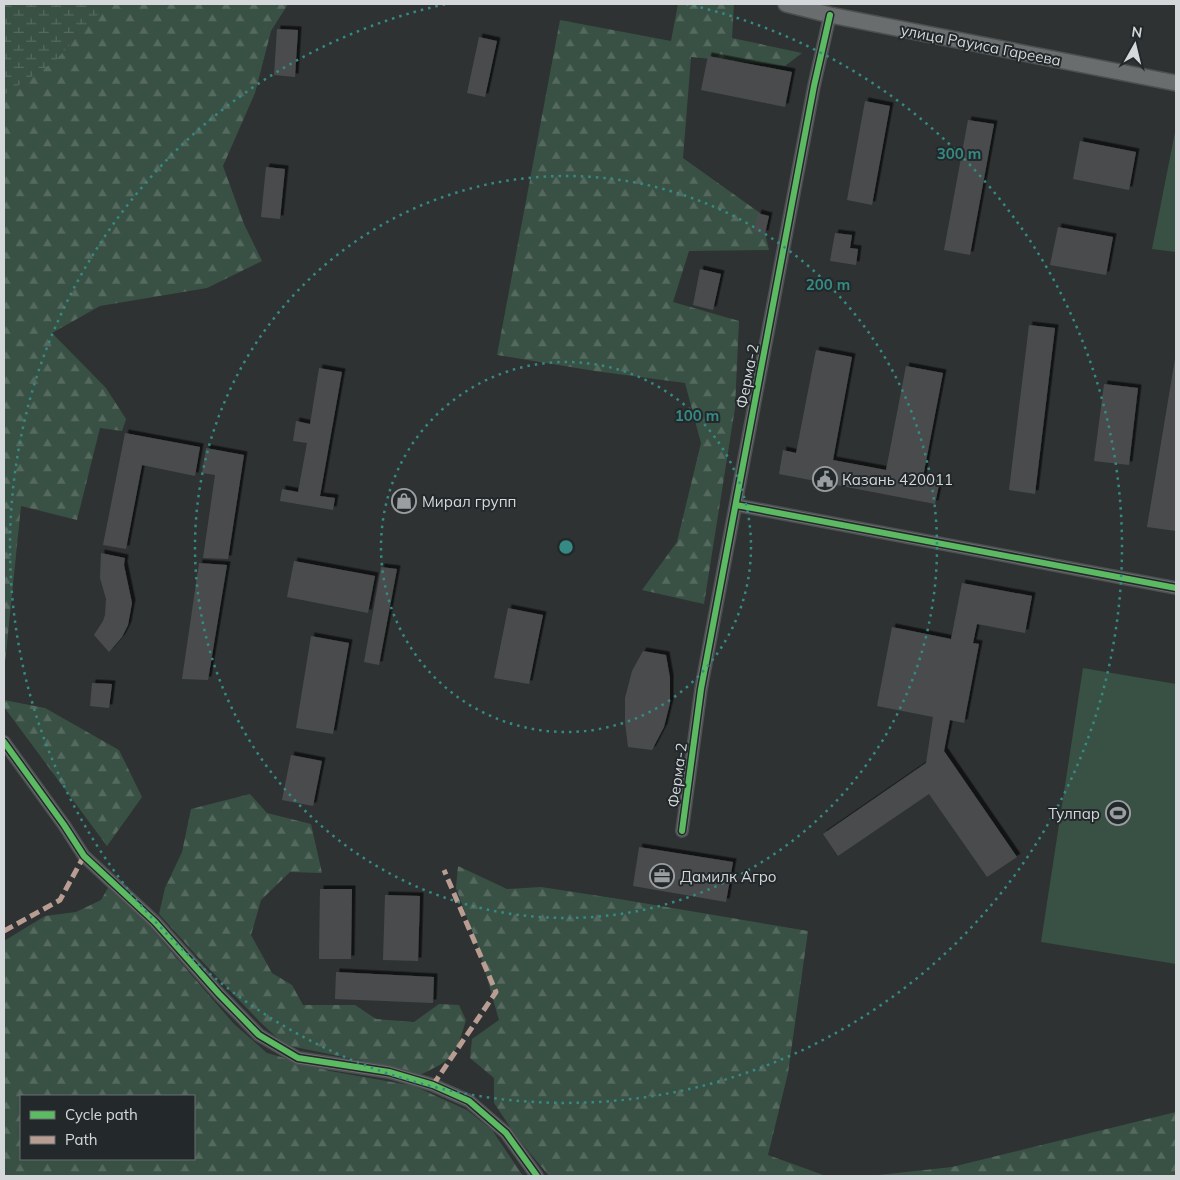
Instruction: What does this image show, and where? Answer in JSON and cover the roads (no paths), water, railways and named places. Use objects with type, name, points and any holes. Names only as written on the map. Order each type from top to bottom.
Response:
[{"type":"street","name":"улица Рауиса Гареева","points":[[786,4],[830,15],[1176,83]]},
{"type":"street","name":"Ферма-2","points":[[682,832],[701,689],[814,86],[830,15]]},
{"type":"street","points":[[736,505],[1176,588]]},
{"type":"street","points":[[4,742],[84,856],[155,922],[219,994],[259,1035],[298,1058],[389,1072],[433,1085],[468,1101],[506,1133],[537,1176]]},
{"type":"place","name":"Казань 420011","points":[[825,479]]},
{"type":"place","name":"Мирал групп","points":[[404,501]]},
{"type":"place","name":"Тулпар","points":[[1118,813]]},
{"type":"place","name":"Дамилк Агро","points":[[662,876]]}]
